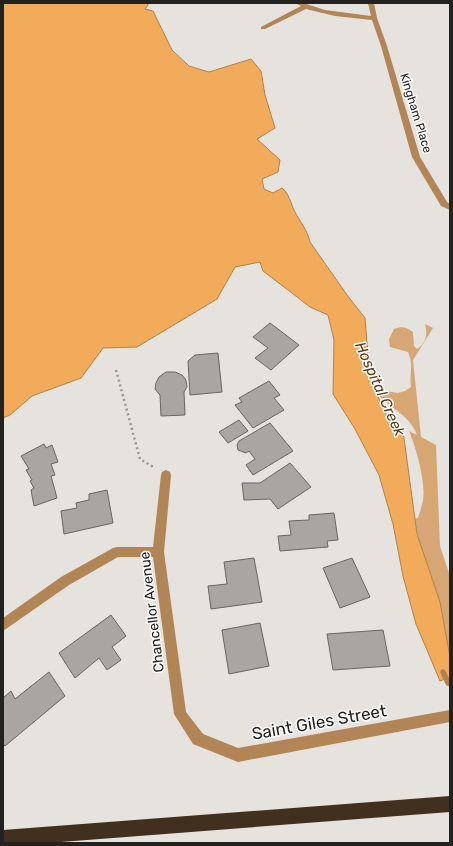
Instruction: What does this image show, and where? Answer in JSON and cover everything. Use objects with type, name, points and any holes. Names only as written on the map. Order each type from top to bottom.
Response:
[{"type":"highway","points":[[3,838],[450,804]]},
{"type":"street","points":[[298,3],[325,11],[374,18]]},
{"type":"street","name":"Kingham Place","points":[[371,3],[374,18],[400,97],[416,157],[444,204],[450,207]]},
{"type":"street","points":[[263,28],[304,6]]},
{"type":"street","name":"Chancellor Avenue","points":[[166,475],[158,552],[180,714],[198,739]]},
{"type":"street","points":[[3,625],[65,581],[117,552],[158,552]]},
{"type":"street","name":"Saint Giles Street","points":[[198,739],[238,755],[450,716]]},
{"type":"path","points":[[116,370],[140,459],[166,475]]},
{"type":"shaded area","points":[[3,3],[148,3],[145,9],[153,11],[172,50],[189,66],[209,72],[251,59],[261,71],[265,95],[275,128],[257,139],[280,160],[278,172],[262,179],[264,189],[273,193],[282,188],[285,191],[309,237],[310,242],[365,318],[368,354],[373,368],[374,377],[372,384],[389,420],[403,431],[417,534],[440,602],[450,657],[450,677],[440,681],[416,624],[403,576],[393,524],[379,475],[355,429],[333,394],[334,340],[328,315],[310,307],[263,271],[260,262],[235,267],[217,299],[137,347],[103,348],[81,378],[32,396],[10,415],[3,418]]},
{"type":"shaded area","points":[[425,324],[433,328],[413,360],[421,437],[436,445],[440,546],[450,576],[450,654],[413,519],[418,518],[424,493],[420,465],[409,431],[417,435],[409,421],[384,401],[373,389],[398,393],[411,387],[411,361],[408,352],[390,347],[389,339],[394,329],[402,327],[406,328],[413,332],[414,346],[417,349],[426,338]]},
{"type":"building","points":[[270,323],[299,345],[271,370],[255,358],[268,348],[253,337]]},
{"type":"building","points":[[218,353],[222,392],[190,395],[188,361],[195,355]]},
{"type":"building","points":[[166,372],[175,372],[182,375],[186,380],[187,387],[184,392],[185,415],[161,416],[160,395],[155,389],[159,377]]},
{"type":"building","points":[[269,381],[280,395],[274,398],[284,410],[253,428],[235,405],[242,402],[239,398]]},
{"type":"building","points":[[239,420],[248,431],[228,443],[219,432]]},
{"type":"building","points":[[270,423],[293,451],[253,475],[246,465],[255,459],[249,451],[246,453],[238,450],[237,445],[239,441]]},
{"type":"building","points":[[44,444],[46,448],[52,445],[58,462],[51,464],[55,475],[51,476],[57,498],[34,506],[31,490],[34,488],[30,481],[32,480],[26,470],[29,469],[21,456]]},
{"type":"building","points":[[290,463],[311,487],[278,509],[270,499],[244,500],[242,483],[260,483]]},
{"type":"building","points":[[107,490],[113,523],[64,534],[61,511],[77,508],[76,503],[89,500],[89,494]]},
{"type":"building","points":[[334,513],[338,540],[327,541],[328,547],[280,551],[278,536],[291,535],[289,521],[309,520],[309,515]]},
{"type":"building","points":[[254,558],[262,602],[211,609],[208,586],[227,584],[224,562]]},
{"type":"building","points":[[352,558],[370,597],[340,608],[323,568]]},
{"type":"building","points":[[111,615],[126,636],[112,647],[121,660],[107,670],[99,658],[75,678],[59,653]]},
{"type":"building","points":[[260,623],[269,666],[229,674],[222,630]]},
{"type":"building","points":[[383,630],[390,666],[333,670],[327,634]]},
{"type":"building","points":[[49,672],[65,696],[5,746],[3,743],[3,698],[11,691],[15,699]]},
{"type":"waterway","name":"Hospital Creek","points":[[443,672],[448,683]]}]
